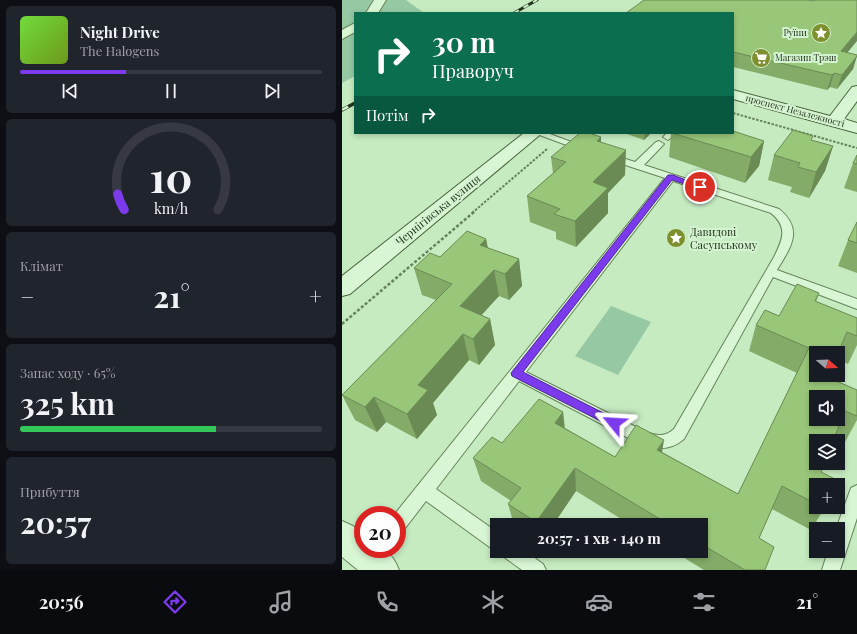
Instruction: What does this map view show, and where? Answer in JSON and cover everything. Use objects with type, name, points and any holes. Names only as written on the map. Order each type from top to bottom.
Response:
[{"type":"street","points":[[373,12],[380,0]]},
{"type":"street","points":[[342,35],[354,28]]},
{"type":"street","points":[[834,122],[857,90]]},
{"type":"street","name":"проспект Незалежності","points":[[734,94],[857,128]]},
{"type":"street","name":"Чернігівська вулиця","points":[[342,288],[533,134]]},
{"type":"street","points":[[342,537],[377,559]]},
{"type":"lane","points":[[516,373],[641,437],[662,443],[672,440],[678,434],[770,272],[788,236],[785,220],[782,215],[775,211],[541,134]]},
{"type":"lane","points":[[637,166],[659,144]]},
{"type":"lane","points":[[406,513],[670,177]]},
{"type":"lane","points":[[770,272],[857,304]]},
{"type":"lane","points":[[424,490],[490,537]]},
{"type":"lane","points":[[845,529],[857,493]]},
{"type":"lane","points":[[520,558],[537,570]]},
{"type":"lane","points":[[831,570],[835,558]]},
{"type":"path","points":[[734,113],[857,148]]},
{"type":"path","points":[[342,324],[558,139]]},
{"type":"green space","points":[[342,0],[406,0],[423,12],[354,12],[354,77],[342,83]]},
{"type":"green space","points":[[611,306],[651,322],[618,375],[575,356]]},
{"type":"building","points":[[644,0],[857,0],[857,32],[841,51],[857,56],[842,75],[834,73],[832,75],[734,52],[734,12],[627,12]]},
{"type":"building","points":[[793,130],[813,136],[811,140],[833,146],[816,172],[798,167],[800,163],[774,155]]},
{"type":"building","points":[[734,131],[764,141],[751,157],[675,134],[734,134]]},
{"type":"building","points":[[579,134],[592,134],[601,137],[597,141],[626,150],[593,182],[608,188],[575,221],[554,214],[560,209],[527,196],[566,162],[551,157]]},
{"type":"building","points":[[857,155],[857,164],[853,163]]},
{"type":"building","points":[[857,222],[857,243],[848,240]]},
{"type":"building","points":[[467,231],[486,239],[480,245],[519,259],[505,274],[494,270],[460,306],[490,319],[473,339],[463,334],[418,385],[428,390],[407,414],[374,397],[365,407],[342,395],[452,284],[414,268],[430,253],[440,257]]},
{"type":"building","points":[[797,284],[819,293],[815,301],[857,318],[857,336],[847,332],[841,346],[809,346],[809,348],[756,325],[765,310],[779,316]]},
{"type":"building","points":[[809,348],[809,382],[839,382],[857,390],[857,416],[845,411],[845,390],[809,390],[809,426],[839,426],[836,434],[809,434],[809,470],[822,470],[821,472],[833,478],[809,478],[809,500],[782,486],[759,538],[774,547],[765,570],[745,570],[708,548],[708,518],[658,518],[575,468],[539,518],[530,518],[508,504],[521,488],[473,458],[492,437],[502,443],[539,399],[563,412],[555,423],[615,457],[636,425],[664,440],[657,450],[738,494]]},
{"type":"railway","points":[[516,12],[537,0]]},
{"type":"railway","points":[[342,110],[354,104]]},
{"type":"place","name":"Руїни","points":[[821,33]]},
{"type":"place","name":"Магазин Трэш","points":[[761,58]]},
{"type":"place","name":"Давидові Сасунському","points":[[676,238]]},
{"type":"route","points":[[614,423],[516,373],[670,177],[700,187]]}]
